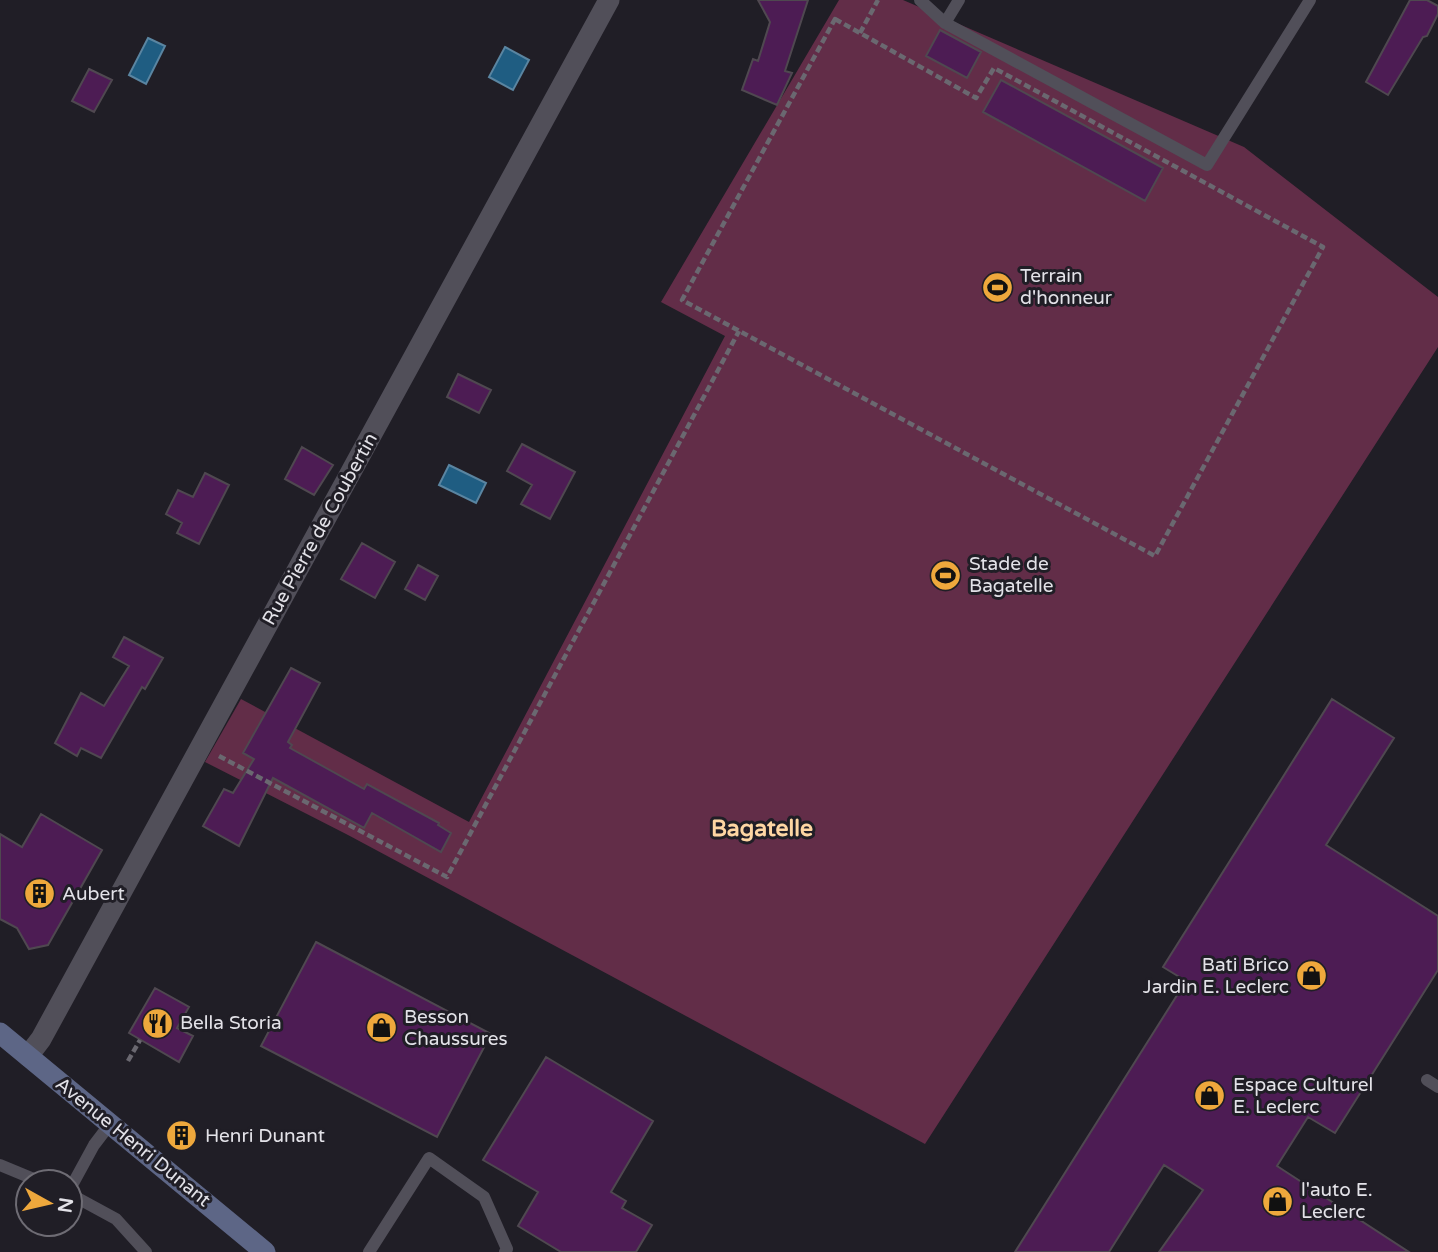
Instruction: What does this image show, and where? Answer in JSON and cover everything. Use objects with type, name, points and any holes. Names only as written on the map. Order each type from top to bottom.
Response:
[{"type":"main road","name":"Avenue Henri Dunant","points":[[4,1043],[28,1056],[258,1250]]},
{"type":"street","name":"Rue Pierre de Coubertin","points":[[28,1056],[41,1039],[610,0]]},
{"type":"lane","points":[[920,0],[944,23],[1207,165],[1310,0]]},
{"type":"lane","points":[[944,23],[959,0]]},
{"type":"lane","points":[[83,1168],[110,1124]]},
{"type":"lane","points":[[369,1252],[429,1158],[484,1197],[507,1249],[505,1252]]},
{"type":"lane","points":[[84,1200],[116,1219],[146,1252]]},
{"type":"path","points":[[860,33],[878,0]]},
{"type":"path","points":[[835,19],[860,33],[976,98],[994,68],[1323,247],[1155,556],[682,300],[835,19]]},
{"type":"path","points":[[201,747],[447,877],[739,331]]},
{"type":"path","points":[[128,1061],[140,1040]]},
{"type":"shaded area","name":"Stade de Bagatelle","points":[[839,0],[903,0],[1244,147],[1438,297],[1438,347],[925,1144],[348,835],[205,762],[241,699],[469,822],[725,336],[661,302]]},
{"type":"water","points":[[148,38],[165,46],[146,84],[129,75]]},
{"type":"water","points":[[505,47],[529,60],[513,90],[489,77]]},
{"type":"water","points":[[449,465],[486,483],[476,503],[439,485]]},
{"type":"building","points":[[758,0],[808,0],[785,71],[792,73],[777,105],[742,90],[753,59],[758,61],[770,22]]},
{"type":"building","points":[[1410,0],[1427,0],[1438,6],[1438,14],[1427,36],[1423,37],[1388,95],[1366,82]]},
{"type":"building","points":[[940,30],[981,52],[967,78],[926,56]]},
{"type":"building","points":[[89,69],[112,80],[94,112],[72,101]]},
{"type":"building","points":[[1001,80],[1163,168],[1145,201],[983,112]]},
{"type":"building","points":[[458,374],[491,390],[479,413],[447,397]]},
{"type":"building","points":[[522,444],[575,472],[550,519],[521,504],[532,485],[507,471]]},
{"type":"building","points":[[302,447],[333,465],[314,495],[285,479]]},
{"type":"building","points":[[205,473],[229,485],[199,544],[177,533],[182,523],[166,514],[178,490],[193,497]]},
{"type":"building","points":[[362,543],[395,562],[375,598],[341,579]]},
{"type":"building","points":[[418,565],[438,576],[425,600],[405,589]]},
{"type":"building","points":[[124,637],[163,658],[145,689],[142,687],[101,758],[81,748],[77,756],[55,743],[81,693],[104,706],[129,666],[113,657]]},
{"type":"building","points":[[291,668],[320,683],[288,742],[292,745],[290,748],[364,789],[367,784],[439,823],[438,825],[451,833],[441,852],[372,813],[364,828],[273,778],[239,846],[203,826],[224,789],[233,793],[254,759],[243,753]]},
{"type":"building","name":"Bati Brico Jardin E. Leclerc","points":[[1332,699],[1394,738],[1326,845],[1438,916],[1438,970],[1335,1133],[1308,1117],[1277,1166],[1409,1252],[1159,1252],[1203,1190],[1164,1165],[1109,1252],[1015,1252],[1186,981],[1163,967]]},
{"type":"building","name":"Aubert","points":[[41,814],[102,850],[48,945],[29,949],[17,928],[0,919],[0,834],[22,847]]},
{"type":"building","points":[[316,942],[491,1034],[437,1137],[261,1046]]},
{"type":"building","name":"Bella Storia","points":[[155,988],[189,1007],[177,1028],[193,1036],[179,1062],[129,1033]]},
{"type":"building","points":[[546,1057],[653,1121],[611,1192],[626,1201],[622,1208],[652,1225],[636,1252],[561,1252],[518,1226],[538,1192],[483,1160]]},
{"type":"place","name":"Terrain d'honneur","points":[[997,287]]},
{"type":"place","name":"Stade de Bagatelle","points":[[946,575]]},
{"type":"place","name":"Aubert","points":[[39,894]]},
{"type":"place","name":"Bati Brico Jardin E. Leclerc","points":[[1312,976]]},
{"type":"place","name":"Bella Storia","points":[[157,1023]]},
{"type":"place","name":"Besson Chaussures","points":[[381,1028]]},
{"type":"place","name":"Espace Culturel E. Leclerc","points":[[1210,1096]]},
{"type":"place","name":"Henri Dunant","points":[[182,1136]]},
{"type":"place","name":"l'auto E. Leclerc","points":[[1278,1201]]},
{"type":"district","name":"Bagatelle","points":[[762,829]]}]
